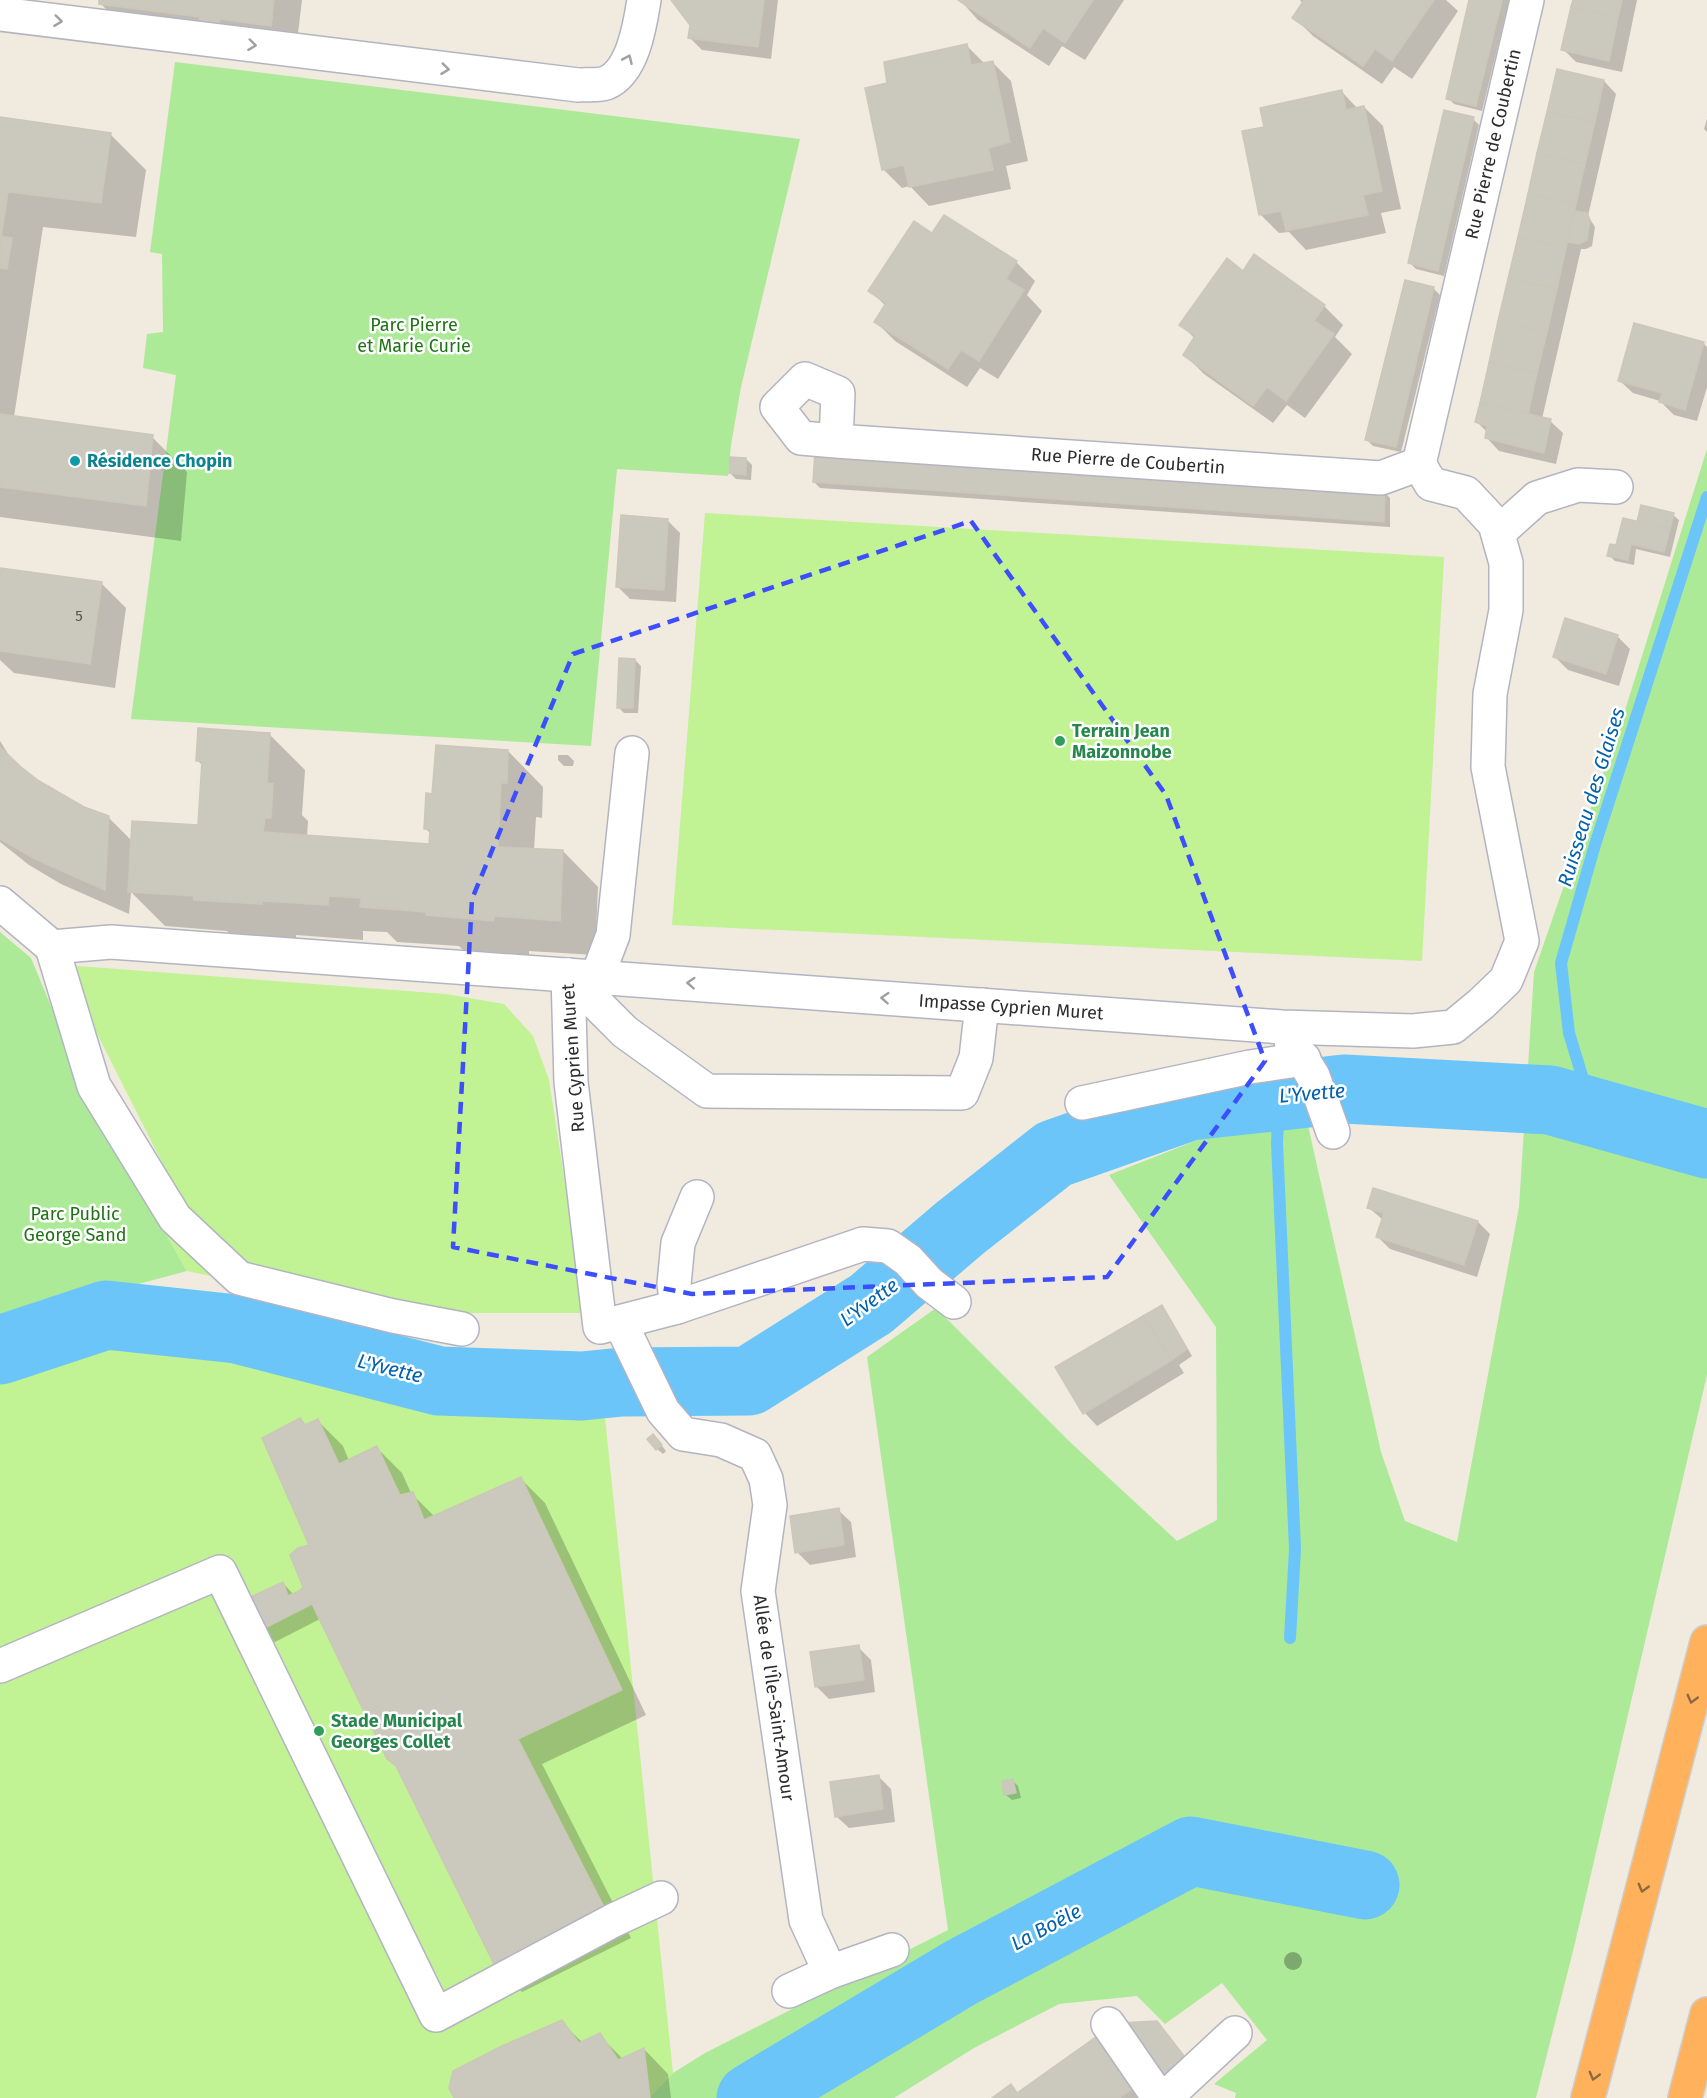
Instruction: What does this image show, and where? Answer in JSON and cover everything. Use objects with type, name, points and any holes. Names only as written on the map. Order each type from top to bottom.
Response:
[{"type":"highway","points":[[1588,2098],[1707,1642]]},
{"type":"highway","points":[[1685,2098],[1707,2014]]},
{"type":"street","points":[[0,14],[578,85],[606,82],[626,66],[640,27],[644,0]]},
{"type":"street","name":"Rue Pierre de Coubertin","points":[[836,441],[1381,478],[1419,464],[1527,0]]},
{"type":"street","points":[[1419,464],[1431,484],[1466,493],[1495,524],[1497,533],[1537,498],[1578,486],[1616,487]]},
{"type":"street","name":"Impasse Cyprien Muret","points":[[583,976],[1282,1027],[1413,1031],[1453,1028],[1506,980],[1522,940],[1488,767],[1490,694],[1506,610],[1506,563],[1497,533]]},
{"type":"street","points":[[632,753],[613,935],[583,976],[625,1032],[707,1090],[962,1093],[976,1058],[982,1005]]},
{"type":"street","points":[[0,903],[52,947],[94,1086],[175,1218],[239,1278],[393,1316],[462,1329]]},
{"type":"street","name":"Rue Cyprien Muret","points":[[52,947],[111,942],[583,976],[571,1082],[600,1327],[624,1332],[678,1307],[863,1244],[888,1246],[930,1282]]},
{"type":"street","points":[[1282,1027],[1308,1068],[1330,1126]]},
{"type":"street","points":[[1082,1103],[1250,1067],[1308,1068]]},
{"type":"street","points":[[678,1307],[674,1284],[678,1243],[697,1197]]},
{"type":"street","name":"Allée de l'Île-Saint-Amour","points":[[624,1332],[663,1411],[683,1434],[720,1440],[755,1455],[766,1479],[770,1505],[758,1591],[806,1920],[830,1972]]},
{"type":"street","points":[[0,1666],[220,1572],[436,2015],[614,1920],[661,1898]]},
{"type":"street","points":[[789,1991],[830,1972],[892,1950]]},
{"type":"street","points":[[1108,2024],[1159,2098]]},
{"type":"street","points":[[1165,2098],[1235,2033]]},
{"type":"highlighted area","points":[[971,521],[1166,795],[1265,1061],[1107,1277],[692,1294],[453,1247],[472,899],[573,654]]},
{"type":"green space","name":"Parc Pierre et Marie Curie","points":[[175,62],[800,139],[741,387],[728,476],[617,469],[591,746],[131,719],[176,375],[143,368],[147,334],[163,332],[162,254],[150,252]]},
{"type":"green space","points":[[1707,449],[1707,1375],[1574,1947],[1536,2098],[1235,2098],[1236,2093],[1214,2084],[1267,2040],[1222,1983],[1165,2024],[1137,1996],[1059,2004],[974,2048],[894,2098],[649,2098],[673,2073],[705,2053],[948,1930],[867,1357],[936,1308],[1070,1442],[1177,1541],[1217,1520],[1216,1327],[1109,1175],[1215,1133],[1307,1121],[1381,1452],[1405,1521],[1457,1542],[1519,1207],[1534,972],[1626,707]]},
{"type":"green space","name":"Terrain Jean Maizonnobe","points":[[705,513],[1444,557],[1422,961],[672,925]]},
{"type":"green space","name":"Parc Public George Sand","points":[[0,932],[31,958],[92,1105],[187,1271],[0,1321]]},
{"type":"green space","points":[[78,966],[446,994],[504,1004],[533,1036],[549,1080],[585,1313],[468,1313],[462,1329],[187,1271],[161,1226],[188,1214],[72,984]]},
{"type":"green space","name":"Stade Municipal Georges Collet","points":[[106,1315],[237,1329],[439,1381],[602,1389],[673,2073],[649,2098],[0,2098],[0,1350]]},
{"type":"building","points":[[99,0],[274,0],[271,26],[220,19],[219,31],[198,28],[200,17],[99,4]]},
{"type":"building","points":[[671,0],[764,0],[758,47],[688,38],[690,25]]},
{"type":"building","points":[[958,0],[1093,0],[1065,43],[1043,28],[1030,48]]},
{"type":"building","points":[[1304,0],[1434,0],[1392,61],[1375,49],[1363,66],[1292,18]]},
{"type":"building","points":[[1469,0],[1502,0],[1476,106],[1446,99]]},
{"type":"building","points":[[1573,0],[1622,0],[1618,18],[1571,7]]},
{"type":"building","points":[[1571,7],[1618,18],[1609,61],[1561,50]]},
{"type":"building","points":[[967,44],[971,65],[993,61],[1010,142],[988,148],[993,170],[909,187],[904,165],[882,170],[865,88],[887,83],[884,62]]},
{"type":"building","points":[[1557,69],[1604,80],[1595,122],[1547,112]]},
{"type":"building","points":[[1342,90],[1346,110],[1364,106],[1382,191],[1363,195],[1368,215],[1286,231],[1281,211],[1259,215],[1242,131],[1264,127],[1260,108]]},
{"type":"building","points":[[1444,110],[1474,117],[1438,271],[1408,263]]},
{"type":"building","points":[[1547,112],[1595,122],[1585,164],[1537,153]]},
{"type":"building","points":[[0,117],[111,133],[101,203],[8,192],[0,245]]},
{"type":"building","points":[[1537,153],[1585,164],[1576,204],[1528,194]]},
{"type":"building","points":[[1528,194],[1576,204],[1566,248],[1518,237]]},
{"type":"building","points":[[1575,211],[1587,213],[1590,220],[1587,240],[1579,244],[1567,242]]},
{"type":"building","points":[[944,215],[1017,261],[1006,279],[1024,290],[979,361],[961,350],[948,369],[874,322],[886,303],[868,291],[914,221],[932,233]]},
{"type":"building","points":[[1,236],[12,238],[7,269],[0,268]]},
{"type":"building","points":[[1518,237],[1566,248],[1557,289],[1508,279]]},
{"type":"building","points":[[1254,254],[1325,305],[1314,321],[1334,334],[1286,401],[1267,387],[1253,406],[1183,355],[1195,336],[1179,325],[1227,258],[1243,271]]},
{"type":"building","points":[[1508,279],[1557,289],[1547,332],[1498,321]]},
{"type":"building","points":[[1405,280],[1434,287],[1396,447],[1365,440]]},
{"type":"building","points":[[1498,321],[1547,332],[1537,373],[1489,363]]},
{"type":"building","points":[[1634,323],[1704,342],[1685,410],[1659,402],[1662,393],[1618,381]]},
{"type":"building","points":[[1489,363],[1537,373],[1528,414],[1480,403]]},
{"type":"building","points":[[1480,403],[1551,419],[1544,453],[1485,438],[1487,426],[1475,422]]},
{"type":"building","name":"Résidence Chopin","points":[[0,414],[153,435],[146,506],[0,487]]},
{"type":"building","points":[[815,451],[1385,491],[1384,522],[813,482]]},
{"type":"building","points":[[730,457],[746,458],[746,475],[729,473]]},
{"type":"building","points":[[1641,505],[1674,513],[1670,529],[1637,522]]},
{"type":"building","points":[[621,515],[668,519],[664,590],[616,587]]},
{"type":"building","points":[[1623,518],[1670,529],[1664,552],[1631,544],[1628,560],[1607,556],[1610,544],[1616,545]]},
{"type":"building","points":[[0,568],[102,582],[90,664],[0,651]]},
{"type":"building","points":[[1565,618],[1618,635],[1606,674],[1553,657]]},
{"type":"building","points":[[619,658],[635,659],[633,708],[617,708]]},
{"type":"building","points":[[198,728],[270,733],[267,783],[273,784],[271,818],[265,818],[263,832],[429,844],[430,829],[424,829],[426,793],[432,794],[436,745],[508,750],[507,783],[501,783],[498,847],[563,850],[560,921],[494,916],[494,921],[426,915],[426,912],[360,907],[361,898],[329,896],[328,905],[262,901],[262,904],[194,900],[194,896],[128,892],[132,821],[198,825],[202,761],[196,761]]},
{"type":"building","points":[[0,747],[39,781],[84,807],[109,816],[105,890],[35,859],[0,839]]},
{"type":"building","points":[[1373,1188],[1478,1221],[1464,1265],[1376,1237],[1384,1213],[1367,1208]]},
{"type":"building","points":[[1162,1305],[1187,1349],[1172,1360],[1143,1316]]},
{"type":"building","points":[[1143,1316],[1172,1360],[1083,1414],[1055,1367]]},
{"type":"building","points":[[300,1418],[305,1425],[318,1419],[339,1464],[377,1446],[400,1495],[413,1492],[424,1520],[521,1477],[622,1690],[518,1739],[607,1913],[496,1968],[396,1766],[387,1759],[312,1604],[299,1591],[303,1587],[290,1555],[298,1548],[309,1545],[262,1438]]},
{"type":"building","points":[[653,1434],[662,1445],[656,1450],[647,1439]]},
{"type":"building","points":[[839,1508],[844,1545],[795,1553],[790,1516]]},
{"type":"building","points":[[283,1582],[288,1596],[299,1591],[312,1604],[259,1631],[244,1600]]},
{"type":"building","points":[[859,1645],[864,1680],[815,1687],[810,1652]]},
{"type":"building","points":[[879,1775],[883,1809],[835,1817],[830,1782]]},
{"type":"building","points":[[1013,1779],[1016,1793],[1004,1795],[1002,1781]]},
{"type":"building","points":[[562,2020],[579,2043],[600,2033],[618,2060],[644,2048],[650,2098],[454,2098],[449,2088],[453,2071],[502,2046]]},
{"type":"building","points":[[1157,2021],[1187,2060],[1161,2079],[1120,2023]]},
{"type":"building","points":[[1100,2034],[1136,2086],[1119,2098],[992,2098],[1011,2084],[1017,2093]]},
{"type":"waterway","name":"Ruisseau des Glaises","points":[[1593,1112],[1569,1033],[1561,963],[1594,848],[1707,497]]},
{"type":"waterway","name":"L'Yvette","points":[[0,1350],[106,1315],[237,1329],[439,1381],[582,1386],[622,1382],[749,1381],[871,1304],[960,1228],[1054,1154],[1190,1106],[1344,1089],[1550,1100],[1707,1144]]},
{"type":"waterway","points":[[1279,1096],[1277,1143],[1295,1549],[1290,1638]]},
{"type":"waterway","name":"La Boële","points":[[751,2098],[962,1972],[1191,1851],[1365,1885]]},
{"type":"place","name":"Résidence Chopin","points":[[75,461]]},
{"type":"place","name":"Terrain Jean Maizonnobe","points":[[1060,741]]},
{"type":"place","name":"Stade Municipal Georges Collet","points":[[319,1731]]}]
